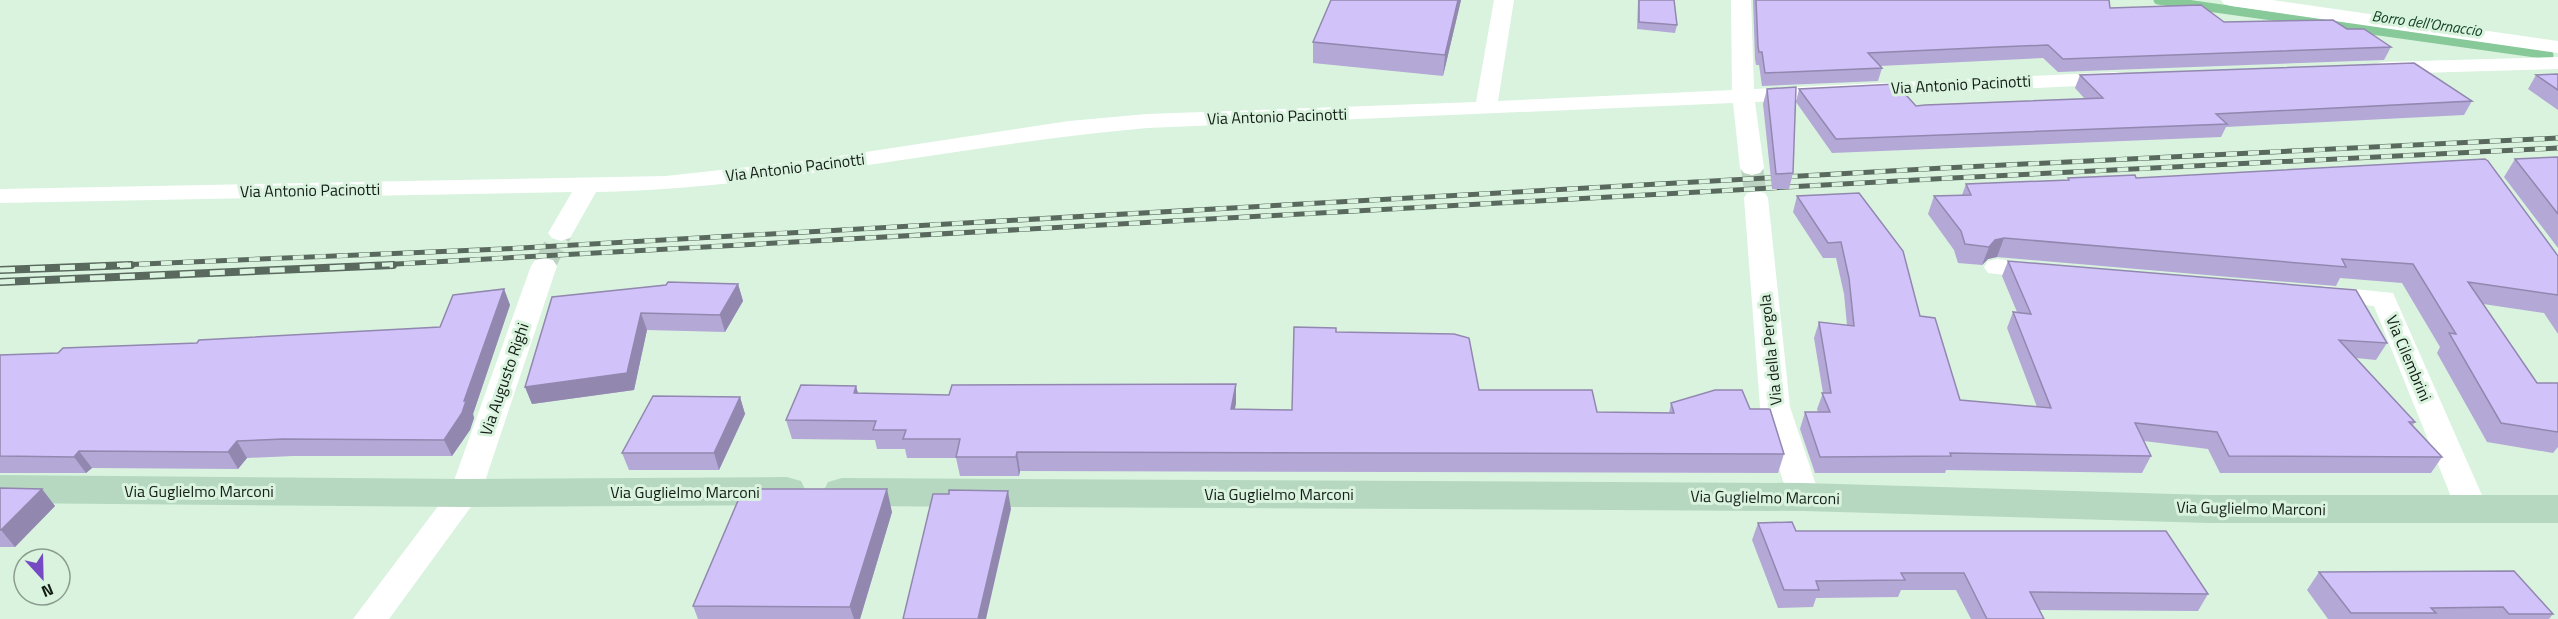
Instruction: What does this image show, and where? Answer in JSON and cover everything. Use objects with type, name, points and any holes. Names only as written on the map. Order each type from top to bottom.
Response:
[{"type":"street","points":[[1486,108],[1504,0]]},
{"type":"street","points":[[1741,0],[1743,94],[1752,168]]},
{"type":"street","points":[[2230,0],[2558,47]]},
{"type":"street","points":[[2360,69],[2558,63]]},
{"type":"street","name":"Via Antonio Pacinotti","points":[[0,196],[666,183],[820,166],[1069,128],[1147,121],[1486,108],[2137,77]]},
{"type":"street","points":[[561,233],[588,184]]},
{"type":"street","name":"Via della Pergola","points":[[1756,198],[1775,407],[1804,497]]},
{"type":"street","name":"Via Augusto Righi","points":[[370,619],[465,493],[544,266]]},
{"type":"street","points":[[1997,267],[2067,273]]},
{"type":"street","name":"Via Cilembrini","points":[[2302,292],[2384,299],[2472,509]]},
{"type":"street","name":"Via Guglielmo Marconi","points":[[0,489],[465,493],[745,491],[1804,497],[2208,509],[2558,509]]},
{"type":"building","points":[[1331,0],[1458,0],[1445,55],[1313,42]]},
{"type":"building","points":[[1639,0],[1674,0],[1677,25],[1639,22]]},
{"type":"building","points":[[1756,0],[2109,0],[2110,8],[2201,5],[2224,22],[2333,20],[2347,29],[2364,29],[2391,47],[2063,59],[2048,45],[1997,47],[1868,53],[1882,68],[1765,73],[1762,52],[1759,52],[1758,46]]},
{"type":"building","points":[[2414,63],[2472,101],[2216,114],[2227,124],[1836,139],[1799,89],[1896,84],[1916,106],[2103,98],[2080,75]]},
{"type":"building","points":[[2558,74],[2558,90],[2536,75]]},
{"type":"building","points":[[1796,87],[1793,173],[1776,174],[1767,89]]},
{"type":"building","points":[[2558,157],[2558,214],[2515,159]]},
{"type":"building","points":[[2485,159],[2558,256],[2558,295],[2468,282],[2537,383],[2558,383],[2558,432],[2501,423],[2449,333],[2456,334],[2413,264],[2342,259],[2346,267],[2004,238],[1995,240],[1989,247],[1965,244],[1961,231],[1934,196],[1971,195],[1966,184],[2135,175],[2136,178]]},
{"type":"building","points":[[1859,193],[1903,251],[1920,316],[1935,318],[1960,400],[2051,408],[2013,312],[2031,314],[2008,261],[2356,290],[2387,343],[2339,340],[2415,422],[2409,422],[2442,457],[2229,456],[2217,432],[2135,423],[2151,456],[1950,453],[1951,456],[1820,457],[1805,412],[1830,412],[1822,393],[1831,393],[1819,322],[1854,326],[1849,278],[1841,242],[1828,243],[1797,196]]},
{"type":"building","points":[[668,282],[738,284],[720,315],[641,313],[627,373],[525,387],[552,297],[666,285]]},
{"type":"building","points":[[504,289],[464,401],[466,401],[462,413],[444,440],[283,439],[237,441],[228,452],[79,451],[74,457],[0,456],[0,355],[58,353],[63,348],[197,343],[199,340],[440,327],[453,295]]},
{"type":"building","points":[[1294,327],[1336,328],[1336,332],[1454,334],[1469,338],[1479,390],[1592,390],[1597,412],[1674,413],[1671,403],[1715,390],[1742,390],[1750,409],[1770,409],[1784,454],[1017,452],[1016,457],[956,457],[960,439],[903,439],[906,430],[873,430],[876,421],[786,420],[801,385],[856,386],[854,393],[949,395],[952,385],[1236,384],[1231,409],[1292,410]]},
{"type":"building","points":[[653,396],[740,397],[714,453],[622,453]]},
{"type":"building","points":[[0,488],[42,489],[1,530],[0,530]]},
{"type":"building","points":[[743,489],[887,489],[850,607],[693,606]]},
{"type":"building","points":[[949,490],[1008,491],[978,619],[903,619],[933,494],[949,494]]},
{"type":"building","points":[[1792,522],[1796,531],[2166,531],[2208,594],[2030,592],[2044,619],[1987,619],[1964,573],[1901,573],[1905,580],[1816,581],[1819,590],[1784,590],[1758,523]]},
{"type":"building","points":[[2514,571],[2553,614],[2509,614],[2503,607],[2431,608],[2436,613],[2351,613],[2319,572]]},
{"type":"waterway","name":"Borro dell'Ornaccio","points":[[2158,0],[2549,55]]},
{"type":"tunnel","points":[[1752,168],[1756,198]]},
{"type":"tunnel","points":[[544,266],[561,233]]},
{"type":"railway","points":[[95,266],[502,249],[1944,168],[2558,138]]},
{"type":"railway","points":[[360,266],[1952,178],[2558,148]]},
{"type":"railway","points":[[0,270],[131,265]]},
{"type":"railway","points":[[0,282],[393,265]]}]
